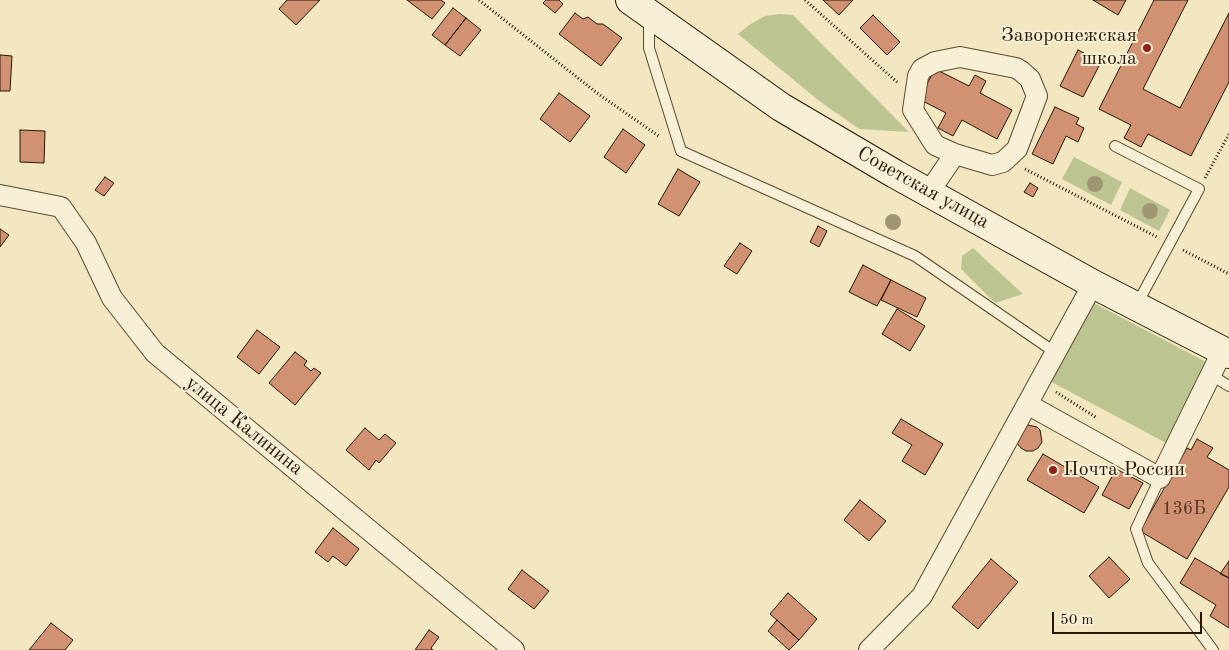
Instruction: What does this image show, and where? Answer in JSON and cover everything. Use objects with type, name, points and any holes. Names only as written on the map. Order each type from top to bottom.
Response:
[{"type":"street","name":"Советская улица","points":[[640,7],[781,108],[1093,284],[1226,352]]},
{"type":"street","points":[[960,57],[1016,68],[1033,85],[1037,96],[1017,148],[1006,160],[1000,164],[992,165],[955,154],[936,145],[914,110],[915,98],[918,76],[922,69],[928,64],[960,57]]},
{"type":"street","points":[[929,192],[955,154]]},
{"type":"street","name":"улица Калинина","points":[[0,195],[61,207],[86,243],[112,298],[155,353],[514,650]]},
{"type":"street","points":[[869,650],[922,596],[1093,284]]},
{"type":"street","points":[[1027,404],[1160,478],[1210,375],[1226,352]]},
{"type":"lane","points":[[640,7],[649,48],[681,151],[915,256],[1056,353]]},
{"type":"lane","points":[[1116,146],[1199,189],[1136,306]]},
{"type":"lane","points":[[1210,375],[1229,386]]},
{"type":"lane","points":[[1160,478],[1136,529],[1148,562],[1213,650]]},
{"type":"path","points":[[479,0],[597,94],[681,151]]},
{"type":"path","points":[[805,0],[915,98]]},
{"type":"path","points":[[1199,189],[1229,134]]},
{"type":"path","points":[[1006,160],[1229,274]]},
{"type":"path","points":[[1040,382],[1104,423]]},
{"type":"green space","points":[[793,15],[909,132],[859,129],[818,100],[738,34],[765,16]]},
{"type":"green space","points":[[1074,157],[1122,182],[1111,205],[1062,179]]},
{"type":"green space","points":[[1130,188],[1170,210],[1159,231],[1120,210]]},
{"type":"green space","points":[[973,248],[1023,294],[995,303],[961,269],[962,256]]},
{"type":"green space","points":[[1088,300],[1210,364],[1168,444],[1046,379]]},
{"type":"building","points":[[287,0],[320,0],[296,25],[279,9]]},
{"type":"building","points":[[407,0],[441,0],[445,3],[432,19]]},
{"type":"building","points":[[546,0],[559,0],[563,4],[555,13],[543,3]]},
{"type":"building","points":[[823,0],[853,0],[839,15]]},
{"type":"building","points":[[1093,0],[1126,0],[1118,15]]},
{"type":"building","name":"Заворонежская школа","points":[[1154,0],[1188,0],[1143,89],[1180,108],[1229,13],[1229,82],[1191,156],[1148,134],[1141,147],[1124,138],[1131,125],[1099,109]]},
{"type":"building","points":[[453,8],[466,18],[445,45],[432,35]]},
{"type":"building","points":[[575,13],[583,19],[588,17],[597,24],[603,24],[622,38],[601,66],[559,34]]},
{"type":"building","points":[[873,15],[900,42],[887,55],[860,28]]},
{"type":"building","points":[[466,18],[481,30],[460,56],[445,45]]},
{"type":"building","points":[[1078,50],[1101,62],[1083,97],[1060,86]]},
{"type":"building","points":[[0,55],[12,56],[10,91],[0,91]]},
{"type":"building","points":[[935,69],[969,86],[975,75],[986,81],[980,93],[1012,110],[997,139],[962,120],[953,136],[938,128],[946,113],[919,99]]},
{"type":"building","points":[[559,93],[590,116],[570,142],[540,119]]},
{"type":"building","points":[[1055,107],[1079,118],[1076,124],[1084,128],[1078,142],[1066,136],[1053,164],[1032,154]]},
{"type":"building","points":[[623,129],[645,145],[626,173],[604,157]]},
{"type":"building","points":[[20,130],[45,131],[44,163],[20,162]]},
{"type":"building","points":[[678,169],[700,182],[679,216],[658,204]]},
{"type":"building","points":[[105,177],[114,183],[104,196],[95,190]]},
{"type":"building","points":[[1030,183],[1038,188],[1033,197],[1024,192]]},
{"type":"building","points":[[818,226],[827,231],[819,247],[810,242]]},
{"type":"building","points":[[0,229],[9,235],[0,247]]},
{"type":"building","points":[[740,243],[752,251],[737,274],[724,266]]},
{"type":"building","points":[[863,265],[891,280],[877,306],[849,292]]},
{"type":"building","points":[[891,280],[926,298],[917,317],[881,300]]},
{"type":"building","points":[[897,309],[925,326],[910,351],[882,334]]},
{"type":"building","points":[[257,330],[280,347],[259,374],[237,357]]},
{"type":"building","points":[[295,352],[307,361],[304,365],[311,371],[314,368],[321,373],[295,405],[269,383]]},
{"type":"building","points":[[901,419],[943,444],[925,475],[902,461],[912,445],[892,433]]},
{"type":"building","points":[[1023,426],[1037,427],[1040,430],[1042,442],[1033,451],[1026,451],[1017,443]]},
{"type":"building","points":[[365,428],[379,440],[385,434],[396,443],[379,463],[376,460],[369,470],[346,450]]},
{"type":"building","points":[[1197,439],[1213,448],[1207,457],[1229,470],[1229,487],[1187,559],[1140,531],[1187,448],[1191,450]]},
{"type":"building","points":[[1043,454],[1099,487],[1084,513],[1027,480]]},
{"type":"building","points":[[1116,469],[1143,483],[1129,509],[1102,495]]},
{"type":"building","points":[[860,500],[886,521],[869,541],[844,520]]},
{"type":"building","points":[[333,528],[359,549],[346,566],[333,556],[328,562],[315,552]]},
{"type":"building","points":[[1109,557],[1130,579],[1109,598],[1089,576]]},
{"type":"building","points":[[1195,558],[1229,578],[1229,628],[1210,616],[1216,605],[1180,583]]},
{"type":"building","points":[[991,559],[1018,582],[978,629],[952,607]]},
{"type":"building","points":[[1229,561],[1229,578],[1220,574]]},
{"type":"building","points":[[522,570],[549,591],[534,609],[508,589]]},
{"type":"building","points":[[788,593],[817,619],[799,640],[770,614]]},
{"type":"building","points":[[777,620],[799,640],[789,650],[768,631]]},
{"type":"building","points":[[51,623],[73,640],[65,650],[29,650]]},
{"type":"building","points":[[429,630],[439,637],[431,648],[433,650],[415,650]]},
{"type":"place","name":"Заворонежская школа","points":[[1147,48]]},
{"type":"place","name":"Почта России","points":[[1053,470]]}]
